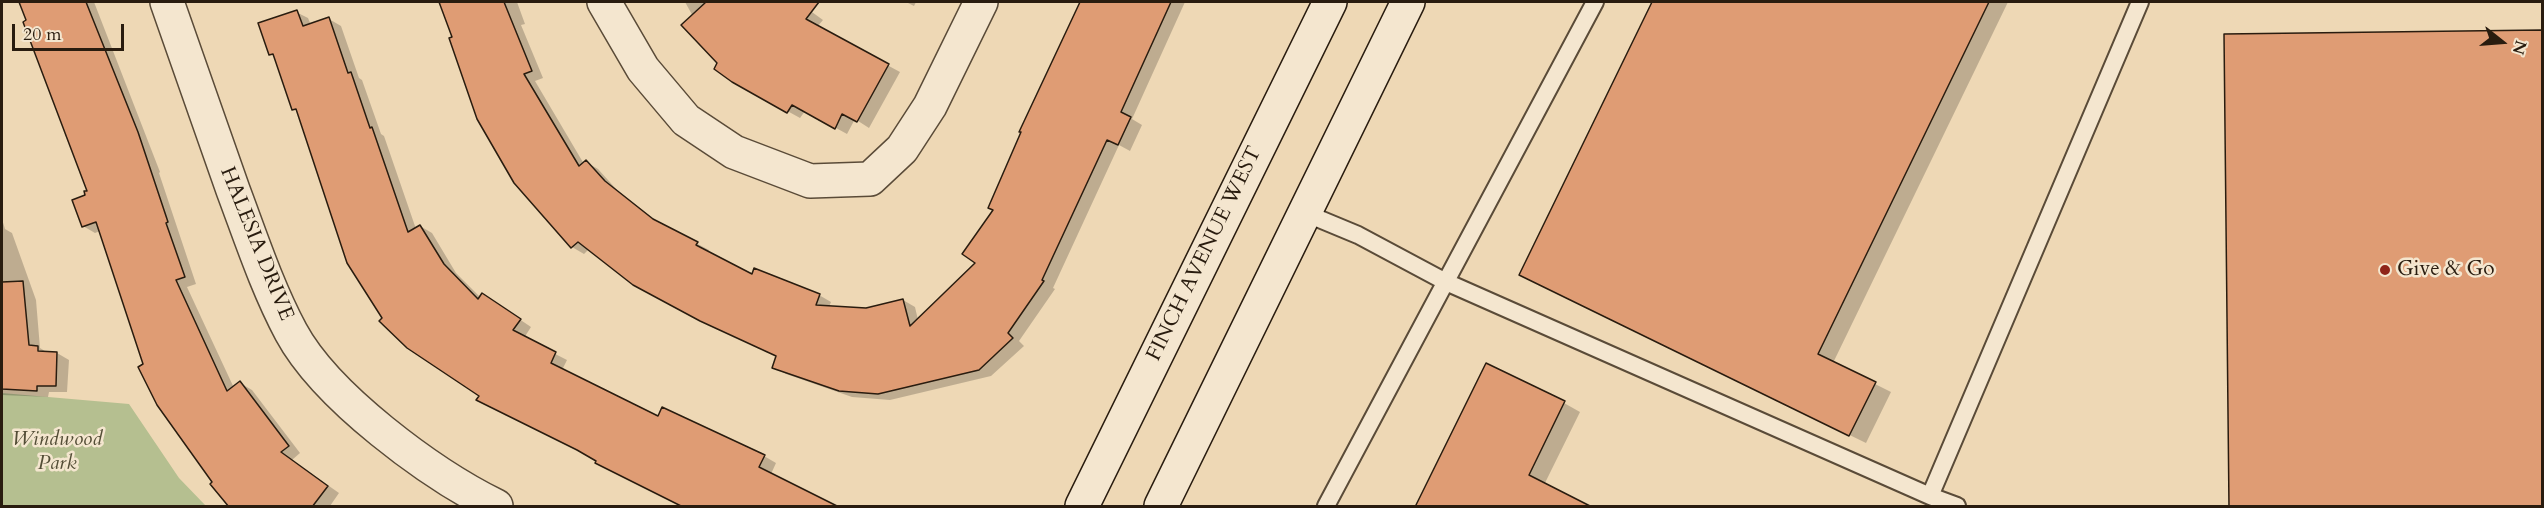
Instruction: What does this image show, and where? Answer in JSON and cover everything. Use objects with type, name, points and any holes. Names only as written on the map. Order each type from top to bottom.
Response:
[{"type":"street","name":"HALESIA DRIVE","points":[[167,2],[259,262],[291,333],[313,364],[344,397],[399,445],[465,491],[496,507]]},
{"type":"street","points":[[604,2],[643,69],[686,120],[734,152],[810,181],[870,179],[902,149],[930,106],[981,2]]},
{"type":"street","name":"FINCH AVENUE WEST","points":[[1082,507],[1330,2]]},
{"type":"street","points":[[1161,507],[1408,2]]},
{"type":"lane","points":[[1326,507],[1595,2]]},
{"type":"lane","points":[[1930,496],[2140,2]]},
{"type":"lane","points":[[1305,213],[1358,235],[1446,282],[1957,507]]},
{"type":"green space","name":"Windwood Park","points":[[2,393],[129,404],[179,478],[206,506],[2,506]]},
{"type":"building","points":[[19,2],[86,2],[138,132],[168,222],[166,223],[185,277],[176,280],[227,391],[240,381],[289,446],[281,452],[328,486],[312,507],[229,507],[210,484],[212,482],[157,405],[138,367],[143,364],[96,222],[82,227],[72,200],[85,195],[84,191],[87,191],[23,22],[26,20]]},
{"type":"building","points":[[439,2],[504,2],[532,71],[524,74],[579,166],[586,160],[605,181],[653,219],[698,242],[696,245],[752,274],[754,268],[820,294],[816,305],[866,308],[903,299],[910,326],[975,263],[962,254],[993,210],[988,208],[1021,132],[1019,132],[1080,2],[1171,2],[1121,112],[1131,117],[1118,145],[1107,140],[1042,280],[1044,281],[1008,333],[1013,338],[979,370],[878,394],[839,391],[772,368],[776,356],[700,321],[633,285],[578,242],[571,248],[514,183],[477,119]]},
{"type":"building","points":[[706,2],[819,2],[806,19],[889,64],[857,122],[842,114],[835,129],[792,105],[787,113],[732,82],[714,69],[717,63],[681,25]]},
{"type":"building","points":[[1652,2],[1989,2],[1818,354],[1876,382],[1849,436],[1519,275]]},
{"type":"building","points":[[297,10],[303,26],[329,17],[348,73],[351,72],[370,128],[372,127],[408,232],[420,225],[444,264],[478,299],[482,293],[521,319],[513,330],[556,352],[551,363],[658,416],[662,407],[765,455],[759,467],[839,507],[683,507],[595,463],[596,461],[577,450],[476,400],[479,396],[407,348],[379,321],[382,318],[347,263],[296,109],[292,110],[273,54],[269,55],[258,23]]},
{"type":"building","name":"Give & Go","points":[[2542,30],[2542,507],[2229,507],[2224,34]]},
{"type":"building","points":[[23,281],[29,345],[38,346],[38,351],[57,352],[56,386],[37,386],[37,391],[2,389],[2,282]]},
{"type":"building","points":[[1486,363],[1565,401],[1529,475],[1592,507],[1415,507]]},
{"type":"place","name":"Give & Go","points":[[2385,270]]}]
